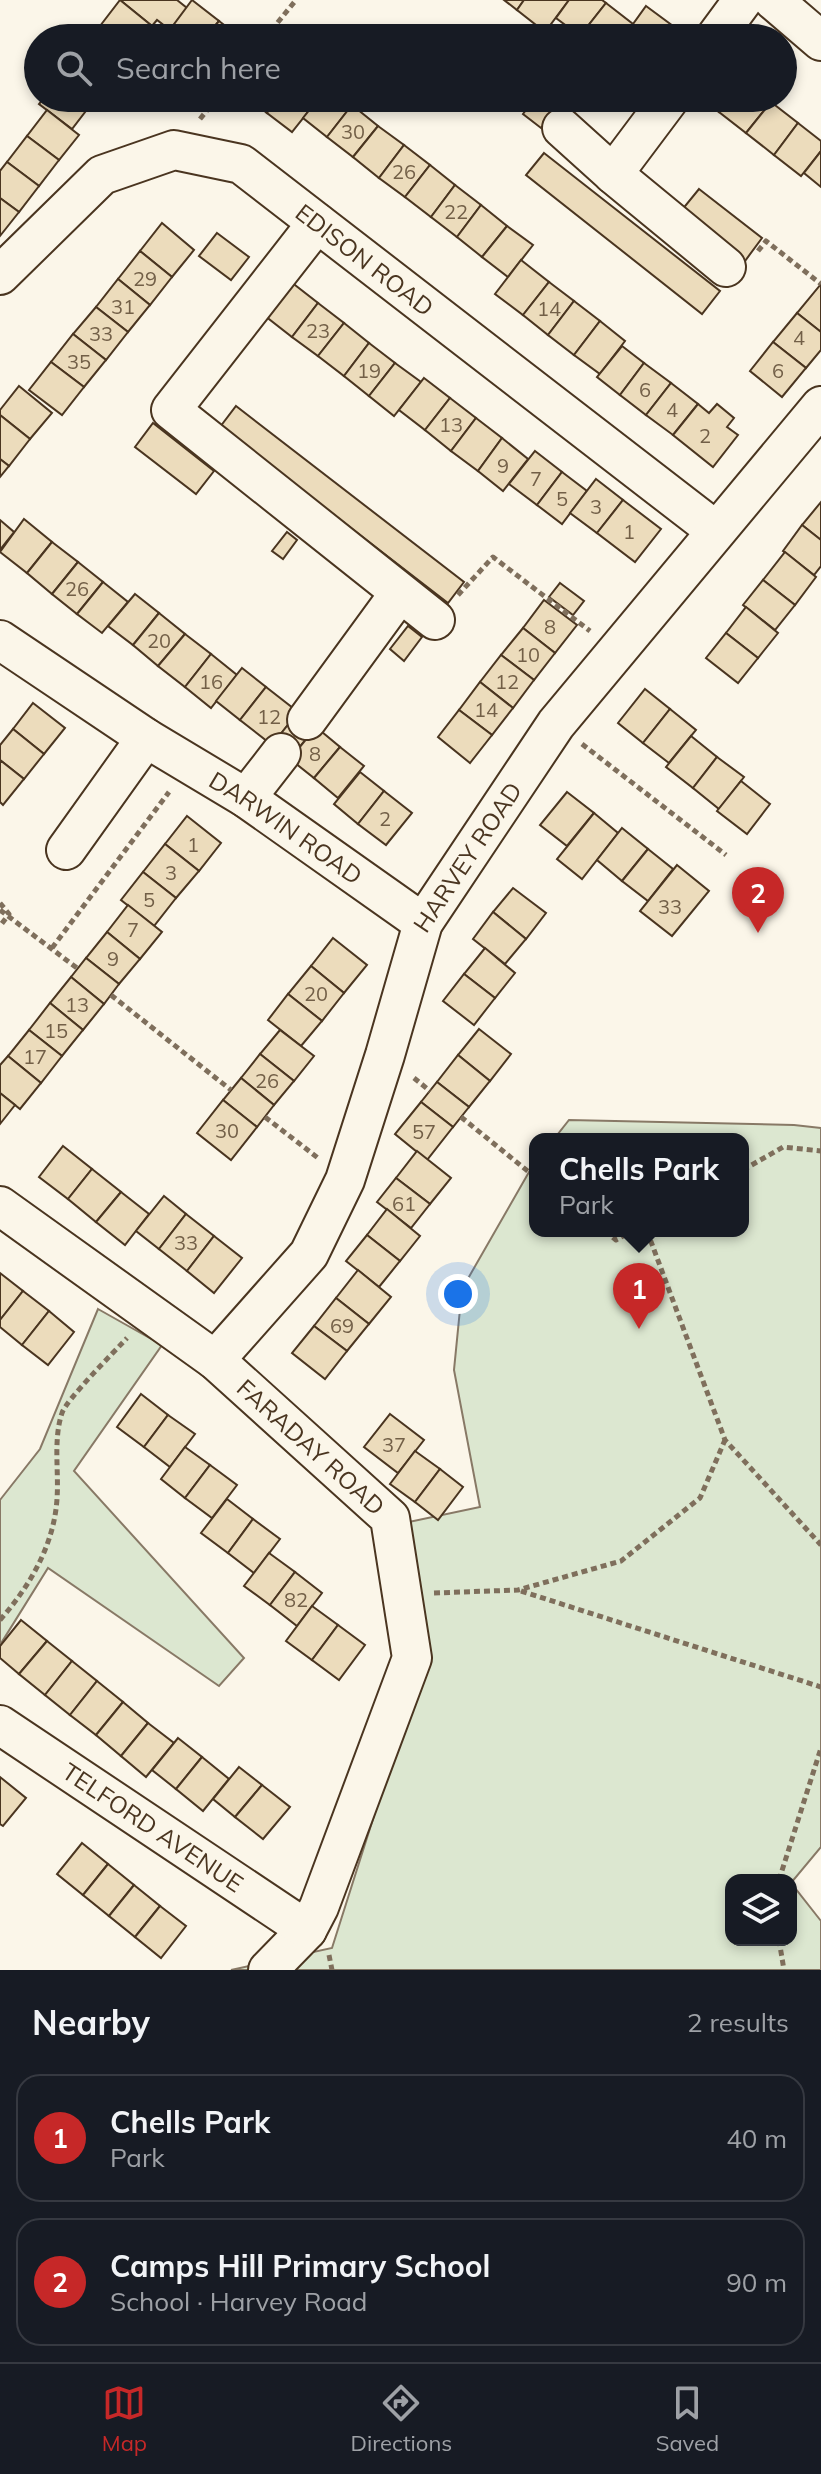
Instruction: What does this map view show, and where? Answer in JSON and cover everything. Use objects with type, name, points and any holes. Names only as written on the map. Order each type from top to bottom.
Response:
[{"type":"street","points":[[725,24],[743,0]]},
{"type":"street","points":[[773,0],[821,41]]},
{"type":"street","points":[[613,174],[660,112]]},
{"type":"street","points":[[562,128],[726,267]]},
{"type":"street","name":"EDISON ROAD","points":[[3,267],[102,175],[174,150],[241,164],[715,530]]},
{"type":"street","points":[[317,223],[171,410],[435,620]]},
{"type":"street","name":"HARVEY ROAD","points":[[215,1360],[309,1254],[345,1180],[423,923],[556,724],[821,406]]},
{"type":"street","points":[[307,720],[399,594]]},
{"type":"street","name":"DARWIN ROAD","points":[[0,640],[146,738],[246,798],[423,923]]},
{"type":"street","points":[[66,850],[146,738]]},
{"type":"street","points":[[246,798],[281,753]]},
{"type":"street","name":"FARADAY ROAD","points":[[0,1206],[215,1360],[390,1518],[412,1658],[319,1907],[307,1930],[268,1970]]},
{"type":"street","name":"TELFORD AVENUE","points":[[0,1725],[307,1930]]},
{"type":"path","points":[[276,24],[296,0]]},
{"type":"path","points":[[726,267],[748,264],[766,241],[821,284]]},
{"type":"path","points":[[435,620],[493,557],[617,650]]},
{"type":"path","points":[[556,724],[726,855]]},
{"type":"path","points":[[52,948],[190,764]]},
{"type":"path","points":[[0,903],[9,914],[77,968]]},
{"type":"path","points":[[0,910],[9,914]]},
{"type":"path","points":[[0,926],[9,914]]},
{"type":"path","points":[[111,995],[231,1090]]},
{"type":"path","points":[[265,1117],[345,1180]]},
{"type":"path","points":[[461,1117],[529,1172]]},
{"type":"path","points":[[749,1167],[783,1147],[821,1151]]},
{"type":"path","points":[[649,1237],[725,1440],[821,1545]]},
{"type":"path","points":[[0,1620],[19,1599],[48,1546],[57,1499],[56,1458],[62,1410],[149,1313]]},
{"type":"path","points":[[401,1595],[518,1590],[621,1561],[700,1498],[725,1440]]},
{"type":"path","points":[[518,1590],[821,1687]]},
{"type":"path","points":[[781,1874],[821,1748]]},
{"type":"path","points":[[780,1946],[784,1970]]},
{"type":"green space","points":[[569,1120],[821,1128],[821,1847],[797,1876],[725,1874],[725,1946],[797,1946],[797,1891],[821,1921],[821,1970],[231,1970],[332,1948],[426,1652],[404,1523],[480,1507],[454,1370],[462,1289],[529,1172],[529,1237],[749,1237],[749,1133],[559,1133]]},
{"type":"green space","points":[[98,1309],[162,1345],[74,1471],[244,1658],[219,1686],[48,1568],[0,1645],[0,1500],[40,1449]]},
{"type":"building","points":[[120,0],[177,0],[187,8],[175,24],[162,24],[157,20],[150,24]]},
{"type":"building","points":[[120,0],[150,24],[102,24]]},
{"type":"building","points":[[192,0],[219,21],[217,24],[174,24]]},
{"type":"building","points":[[504,0],[524,0],[517,10]]},
{"type":"building","points":[[524,0],[569,0],[551,24],[535,24],[517,10]]},
{"type":"building","points":[[569,0],[602,0],[606,3],[589,24],[564,24],[556,18]]},
{"type":"building","points":[[606,3],[633,24],[589,24]]},
{"type":"building","points":[[646,6],[670,24],[633,24]]},
{"type":"building","points":[[45,112],[79,135],[59,160],[27,136]]},
{"type":"building","points":[[50,112],[85,112],[72,129]]},
{"type":"building","points":[[268,112],[308,112],[292,132]]},
{"type":"building","points":[[308,112],[347,112],[327,137],[303,118]]},
{"type":"building","points":[[347,112],[361,112],[378,126],[353,157],[327,137]]},
{"type":"building","points":[[524,112],[555,112],[541,128],[523,114]]},
{"type":"building","points":[[719,112],[763,112],[746,133]]},
{"type":"building","points":[[763,112],[784,112],[798,123],[774,155],[746,133]]},
{"type":"building","points":[[798,123],[821,141],[821,151],[801,176],[774,155]]},
{"type":"building","points":[[378,126],[404,145],[379,178],[353,157]]},
{"type":"building","points":[[27,136],[59,160],[39,186],[7,162]]},
{"type":"building","points":[[404,145],[430,165],[405,197],[379,178]]},
{"type":"building","points":[[821,151],[821,187],[804,173]]},
{"type":"building","points":[[544,153],[720,291],[702,314],[526,175]]},
{"type":"building","points":[[7,162],[39,186],[19,212],[0,198],[0,171]]},
{"type":"building","points":[[430,165],[455,185],[431,217],[405,197]]},
{"type":"building","points":[[455,185],[481,205],[457,237],[431,217]]},
{"type":"building","points":[[699,189],[762,238],[745,261],[681,211]]},
{"type":"building","points":[[0,198],[19,212],[0,236]]},
{"type":"building","points":[[481,205],[507,226],[482,257],[457,237]]},
{"type":"building","points":[[162,223],[194,250],[172,277],[140,251]]},
{"type":"building","points":[[507,226],[533,245],[508,277],[482,257]]},
{"type":"building","points":[[217,233],[249,257],[231,280],[199,256]]},
{"type":"building","points":[[140,251],[172,277],[150,305],[118,279]]},
{"type":"building","points":[[521,260],[549,282],[523,315],[495,294]]},
{"type":"building","points":[[286,278],[318,303],[292,337],[260,312]]},
{"type":"building","points":[[118,279],[150,305],[128,332],[96,307]]},
{"type":"building","points":[[549,282],[574,301],[548,335],[523,315]]},
{"type":"building","points":[[821,284],[821,332],[797,313]]},
{"type":"building","points":[[574,301],[600,321],[574,355],[548,335]]},
{"type":"building","points":[[318,303],[344,323],[318,356],[292,337]]},
{"type":"building","points":[[96,307],[128,332],[106,360],[73,334]]},
{"type":"building","points":[[797,313],[821,332],[821,350],[806,368],[773,342]]},
{"type":"building","points":[[600,321],[625,341],[600,374],[574,355]]},
{"type":"building","points":[[344,323],[369,343],[344,376],[318,356]]},
{"type":"building","points":[[73,334],[106,360],[84,387],[51,362]]},
{"type":"building","points":[[773,342],[806,368],[782,397],[750,371]]},
{"type":"building","points":[[369,343],[395,363],[369,396],[344,376]]},
{"type":"building","points":[[622,346],[644,363],[620,395],[597,377]]},
{"type":"building","points":[[51,362],[84,387],[62,415],[29,390]]},
{"type":"building","points":[[395,363],[421,382],[394,416],[369,396]]},
{"type":"building","points":[[644,363],[671,383],[646,415],[620,395]]},
{"type":"building","points":[[424,378],[450,398],[425,430],[399,410]]},
{"type":"building","points":[[671,383],[698,404],[673,435],[646,415]]},
{"type":"building","points":[[19,386],[52,413],[30,439],[0,415],[0,410]]},
{"type":"building","points":[[450,398],[476,418],[451,451],[425,430]]},
{"type":"building","points":[[698,404],[709,413],[717,404],[734,418],[727,427],[738,435],[713,467],[673,435]]},
{"type":"building","points":[[236,406],[464,582],[448,603],[220,427]]},
{"type":"building","points":[[0,415],[30,439],[9,466],[0,459]]},
{"type":"building","points":[[476,418],[502,438],[478,471],[451,451]]},
{"type":"building","points":[[153,423],[214,471],[196,494],[135,447]]},
{"type":"building","points":[[502,438],[528,459],[503,491],[478,471]]},
{"type":"building","points":[[535,451],[562,472],[537,505],[509,484]]},
{"type":"building","points":[[0,459],[9,466],[0,477]]},
{"type":"building","points":[[562,472],[587,491],[562,524],[537,505]]},
{"type":"building","points":[[596,479],[623,500],[597,533],[570,513]]},
{"type":"building","points":[[623,500],[661,529],[635,562],[597,533]]},
{"type":"building","points":[[821,502],[821,540],[802,525]]},
{"type":"building","points":[[24,519],[52,542],[27,573],[0,552]]},
{"type":"building","points":[[0,520],[14,532],[0,550]]},
{"type":"building","points":[[802,525],[821,540],[821,566],[814,575],[783,551]]},
{"type":"building","points":[[287,532],[297,540],[283,559],[272,551]]},
{"type":"building","points":[[52,542],[78,562],[52,594],[27,573]]},
{"type":"building","points":[[785,552],[816,577],[795,605],[763,580]]},
{"type":"building","points":[[78,562],[103,582],[77,614],[52,594]]},
{"type":"building","points":[[763,580],[795,605],[775,630],[743,605]]},
{"type":"building","points":[[103,582],[128,602],[102,633],[77,614]]},
{"type":"building","points":[[560,583],[584,601],[573,615],[549,597]]},
{"type":"building","points":[[135,594],[159,613],[133,645],[108,626]]},
{"type":"building","points":[[544,600],[577,625],[555,653],[523,628]]},
{"type":"building","points":[[746,607],[778,633],[758,658],[726,633]]},
{"type":"building","points":[[159,613],[185,634],[158,666],[133,645]]},
{"type":"building","points":[[408,626],[422,637],[404,661],[390,649]]},
{"type":"building","points":[[523,628],[555,653],[534,680],[501,655]]},
{"type":"building","points":[[726,633],[758,658],[738,683],[706,658]]},
{"type":"building","points":[[185,634],[211,654],[185,687],[158,666]]},
{"type":"building","points":[[211,654],[237,675],[211,708],[185,687]]},
{"type":"building","points":[[501,655],[534,680],[513,708],[480,682]]},
{"type":"building","points":[[242,668],[266,687],[240,720],[216,701]]},
{"type":"building","points":[[480,682],[513,708],[492,735],[459,710]]},
{"type":"building","points":[[266,687],[298,712],[272,745],[240,720]]},
{"type":"building","points":[[645,689],[670,709],[643,743],[618,723]]},
{"type":"building","points":[[33,703],[65,728],[44,754],[13,729]]},
{"type":"building","points":[[670,709],[696,730],[669,763],[643,743]]},
{"type":"building","points":[[459,710],[492,735],[470,763],[438,737]]},
{"type":"building","points":[[298,712],[316,727],[290,759],[272,745]]},
{"type":"building","points":[[316,727],[340,747],[314,778],[290,759]]},
{"type":"building","points":[[13,729],[44,754],[24,779],[0,760],[0,745]]},
{"type":"building","points":[[691,736],[717,757],[693,788],[666,767]]},
{"type":"building","points":[[340,747],[364,766],[338,798],[314,778]]},
{"type":"building","points":[[717,757],[744,777],[719,809],[693,788]]},
{"type":"building","points":[[0,760],[24,779],[3,805],[0,802]]},
{"type":"building","points":[[360,772],[384,791],[358,824],[334,804]]},
{"type":"building","points":[[741,781],[770,804],[747,834],[717,811]]},
{"type":"building","points":[[384,791],[412,813],[386,845],[358,824]]},
{"type":"building","points":[[567,792],[594,813],[567,846],[540,825]]},
{"type":"building","points":[[594,813],[618,833],[582,879],[557,859]]},
{"type":"building","points":[[187,816],[221,843],[199,871],[165,844]]},
{"type":"building","points":[[622,828],[648,849],[622,881],[597,860]]},
{"type":"building","points":[[165,844],[199,871],[176,898],[143,872]]},
{"type":"building","points":[[648,849],[673,869],[648,901],[622,881]]},
{"type":"building","points":[[677,865],[709,891],[672,936],[640,911]]},
{"type":"building","points":[[143,872],[176,898],[154,926],[121,900]]},
{"type":"building","points":[[513,888],[546,913],[526,939],[493,912]]},
{"type":"building","points":[[128,905],[162,932],[140,959],[107,932]]},
{"type":"building","points":[[493,912],[526,939],[505,964],[473,939]]},
{"type":"building","points":[[107,932],[140,959],[119,984],[86,958]]},
{"type":"building","points":[[333,938],[367,965],[344,993],[311,966]]},
{"type":"building","points":[[485,948],[515,973],[495,998],[464,974]]},
{"type":"building","points":[[86,958],[119,984],[104,1004],[71,977]]},
{"type":"building","points":[[311,966],[344,993],[322,1021],[288,994]]},
{"type":"building","points":[[464,974],[495,998],[474,1025],[443,1001]]},
{"type":"building","points":[[71,977],[104,1004],[83,1030],[50,1003]]},
{"type":"building","points":[[288,994],[322,1021],[301,1046],[268,1020]]},
{"type":"building","points":[[50,1003],[83,1030],[62,1056],[29,1030]]},
{"type":"building","points":[[479,1029],[511,1054],[490,1081],[458,1055]]},
{"type":"building","points":[[29,1030],[62,1056],[41,1083],[8,1056]]},
{"type":"building","points":[[280,1030],[314,1056],[294,1081],[260,1054]]},
{"type":"building","points":[[260,1054],[294,1081],[274,1105],[241,1078]]},
{"type":"building","points":[[458,1055],[490,1081],[469,1107],[437,1082]]},
{"type":"building","points":[[8,1056],[41,1083],[20,1109],[0,1093],[0,1065]]},
{"type":"building","points":[[241,1078],[274,1105],[257,1127],[223,1100]]},
{"type":"building","points":[[437,1082],[469,1107],[453,1127],[421,1102]]},
{"type":"building","points":[[0,1093],[15,1105],[0,1124]]},
{"type":"building","points":[[223,1100],[257,1127],[231,1160],[197,1133]]},
{"type":"building","points":[[421,1102],[453,1127],[427,1160],[395,1134]]},
{"type":"building","points":[[63,1146],[92,1169],[68,1199],[39,1177]]},
{"type":"building","points":[[417,1151],[451,1178],[430,1204],[396,1178]]},
{"type":"building","points":[[92,1169],[121,1192],[96,1222],[68,1199]]},
{"type":"building","points":[[396,1178],[430,1204],[411,1228],[377,1202]]},
{"type":"building","points":[[121,1192],[149,1214],[125,1245],[96,1222]]},
{"type":"building","points":[[164,1196],[186,1214],[159,1249],[136,1231]]},
{"type":"building","points":[[387,1209],[420,1236],[400,1261],[367,1235]]},
{"type":"building","points":[[186,1214],[214,1236],[187,1271],[159,1249]]},
{"type":"building","points":[[367,1235],[400,1261],[379,1287],[346,1261]]},
{"type":"building","points":[[214,1236],[242,1258],[214,1293],[187,1271]]},
{"type":"building","points":[[358,1270],[391,1297],[369,1324],[336,1298]]},
{"type":"building","points":[[0,1273],[23,1291],[0,1320]]},
{"type":"building","points":[[23,1291],[49,1311],[22,1345],[0,1327],[0,1320]]},
{"type":"building","points":[[336,1298],[369,1324],[347,1351],[314,1326]]},
{"type":"building","points":[[49,1311],[74,1332],[48,1365],[22,1345]]},
{"type":"building","points":[[314,1326],[347,1351],[325,1379],[292,1353]]},
{"type":"building","points":[[141,1394],[168,1415],[144,1447],[117,1427]]},
{"type":"building","points":[[390,1414],[424,1440],[398,1473],[364,1447]]},
{"type":"building","points":[[168,1415],[195,1434],[170,1467],[144,1447]]},
{"type":"building","points":[[185,1447],[210,1465],[185,1498],[161,1479]]},
{"type":"building","points":[[415,1451],[440,1469],[415,1502],[390,1484]]},
{"type":"building","points":[[210,1465],[237,1485],[212,1518],[185,1498]]},
{"type":"building","points":[[440,1469],[463,1487],[438,1520],[415,1502]]},
{"type":"building","points":[[227,1499],[253,1519],[228,1553],[201,1533]]},
{"type":"building","points":[[253,1519],[280,1539],[254,1573],[228,1553]]},
{"type":"building","points":[[269,1553],[295,1572],[270,1605],[244,1586]]},
{"type":"building","points":[[295,1572],[322,1593],[297,1626],[270,1605]]},
{"type":"building","points":[[312,1606],[338,1625],[312,1660],[286,1641]]},
{"type":"building","points":[[21,1620],[47,1641],[19,1674],[0,1658],[0,1646]]},
{"type":"building","points":[[338,1625],[365,1645],[339,1680],[312,1660]]},
{"type":"building","points":[[47,1641],[72,1661],[45,1695],[19,1674]]},
{"type":"building","points":[[72,1661],[97,1681],[70,1715],[45,1695]]},
{"type":"building","points":[[97,1681],[123,1702],[96,1735],[70,1715]]},
{"type":"building","points":[[123,1702],[148,1723],[121,1756],[96,1735]]},
{"type":"building","points":[[148,1723],[174,1743],[146,1777],[121,1756]]},
{"type":"building","points":[[178,1738],[202,1757],[176,1789],[152,1770]]},
{"type":"building","points":[[202,1757],[229,1779],[203,1811],[176,1789]]},
{"type":"building","points":[[239,1767],[262,1785],[235,1817],[213,1799]]},
{"type":"building","points":[[0,1777],[26,1798],[3,1826],[0,1824]]},
{"type":"building","points":[[262,1785],[290,1807],[263,1839],[235,1817]]},
{"type":"building","points":[[82,1843],[108,1864],[83,1895],[57,1874]]},
{"type":"building","points":[[108,1864],[134,1885],[109,1916],[83,1895]]},
{"type":"building","points":[[134,1885],[160,1906],[135,1937],[109,1916]]},
{"type":"building","points":[[160,1906],[186,1926],[161,1958],[135,1937]]},
{"type":"place","name":"Camps Hill Primary School","points":[[758,933]]},
{"type":"place","name":"Chells Park","points":[[639,1329]]}]
